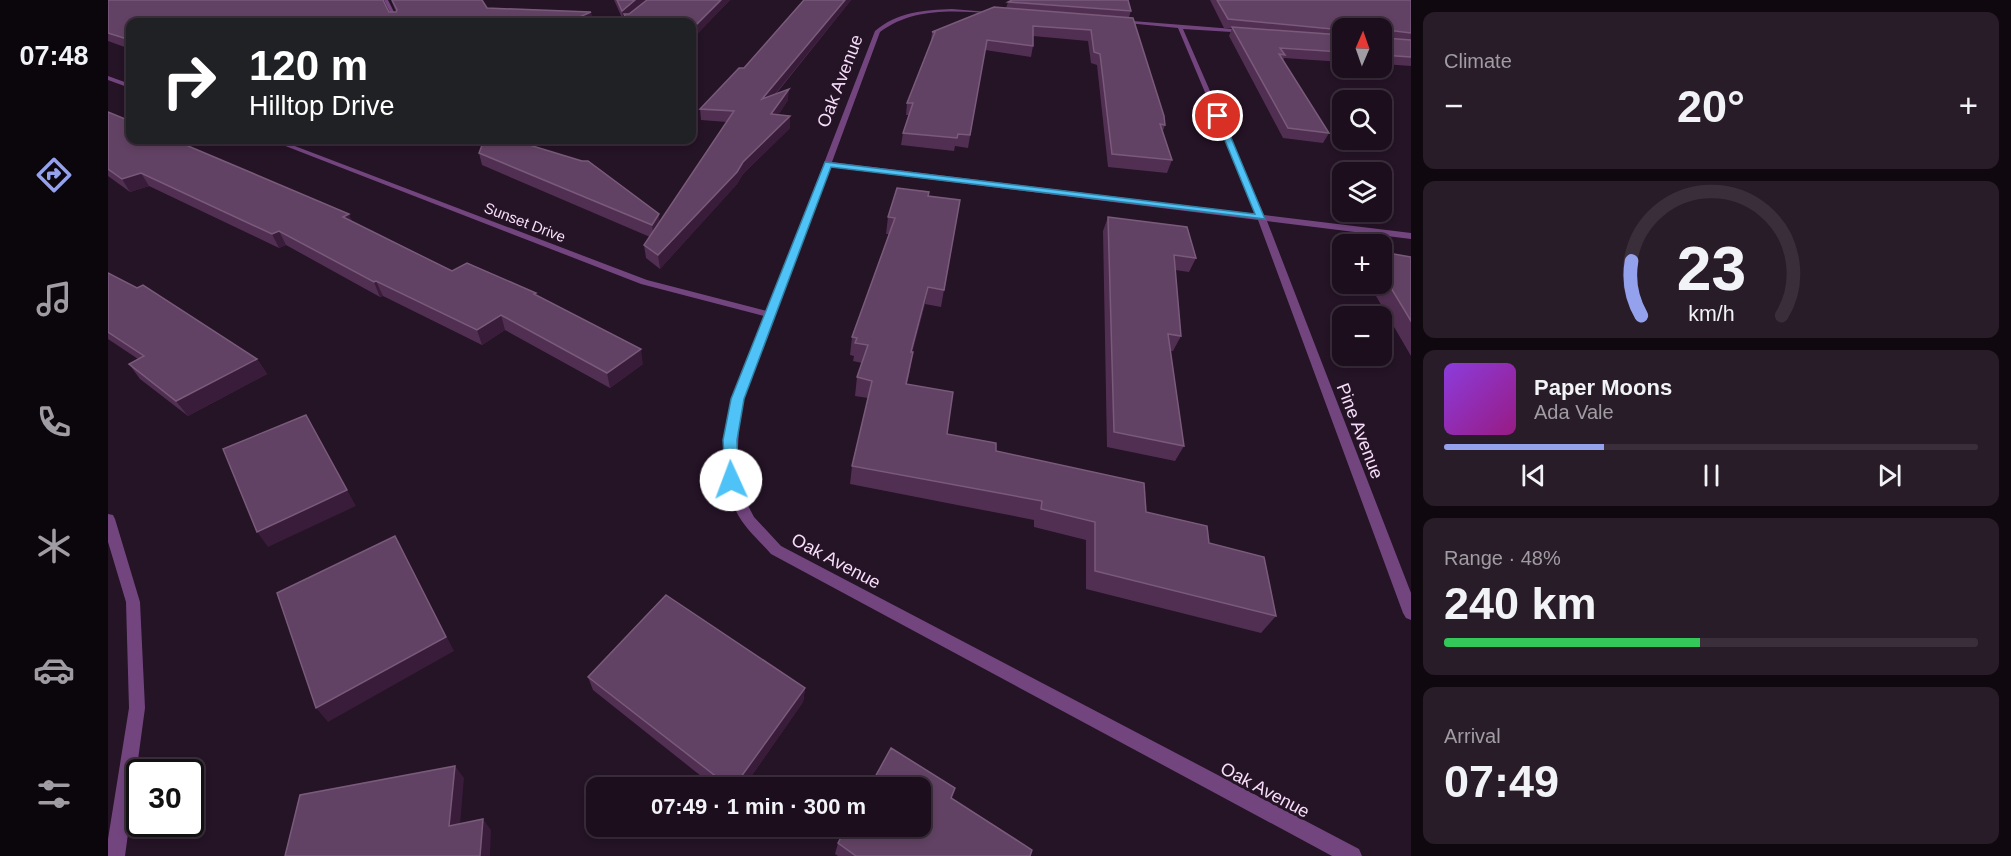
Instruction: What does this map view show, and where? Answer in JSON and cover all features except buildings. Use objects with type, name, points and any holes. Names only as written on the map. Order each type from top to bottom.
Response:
[{"type":"street","points":[[386,0],[395,18]]},
{"type":"street","name":"Oak Avenue","points":[[1008,13],[960,11],[921,14],[890,22],[878,31],[738,399],[730,440],[731,480],[743,512],[776,550],[1352,856]]},
{"type":"street","points":[[1118,22],[1249,33]]},
{"type":"street","name":"Pine Avenue","points":[[1180,27],[1261,217],[1411,613]]},
{"type":"street","points":[[108,78],[126,85]]},
{"type":"street","name":"Sunset Drive","points":[[284,144],[644,282],[771,315]]},
{"type":"street","points":[[828,164],[1411,236]]},
{"type":"street","points":[[108,519],[134,602],[137,708],[115,856]]},
{"type":"route","points":[[731,480],[730,440],[738,399],[828,164],[1261,217],[1218,116]]}]
